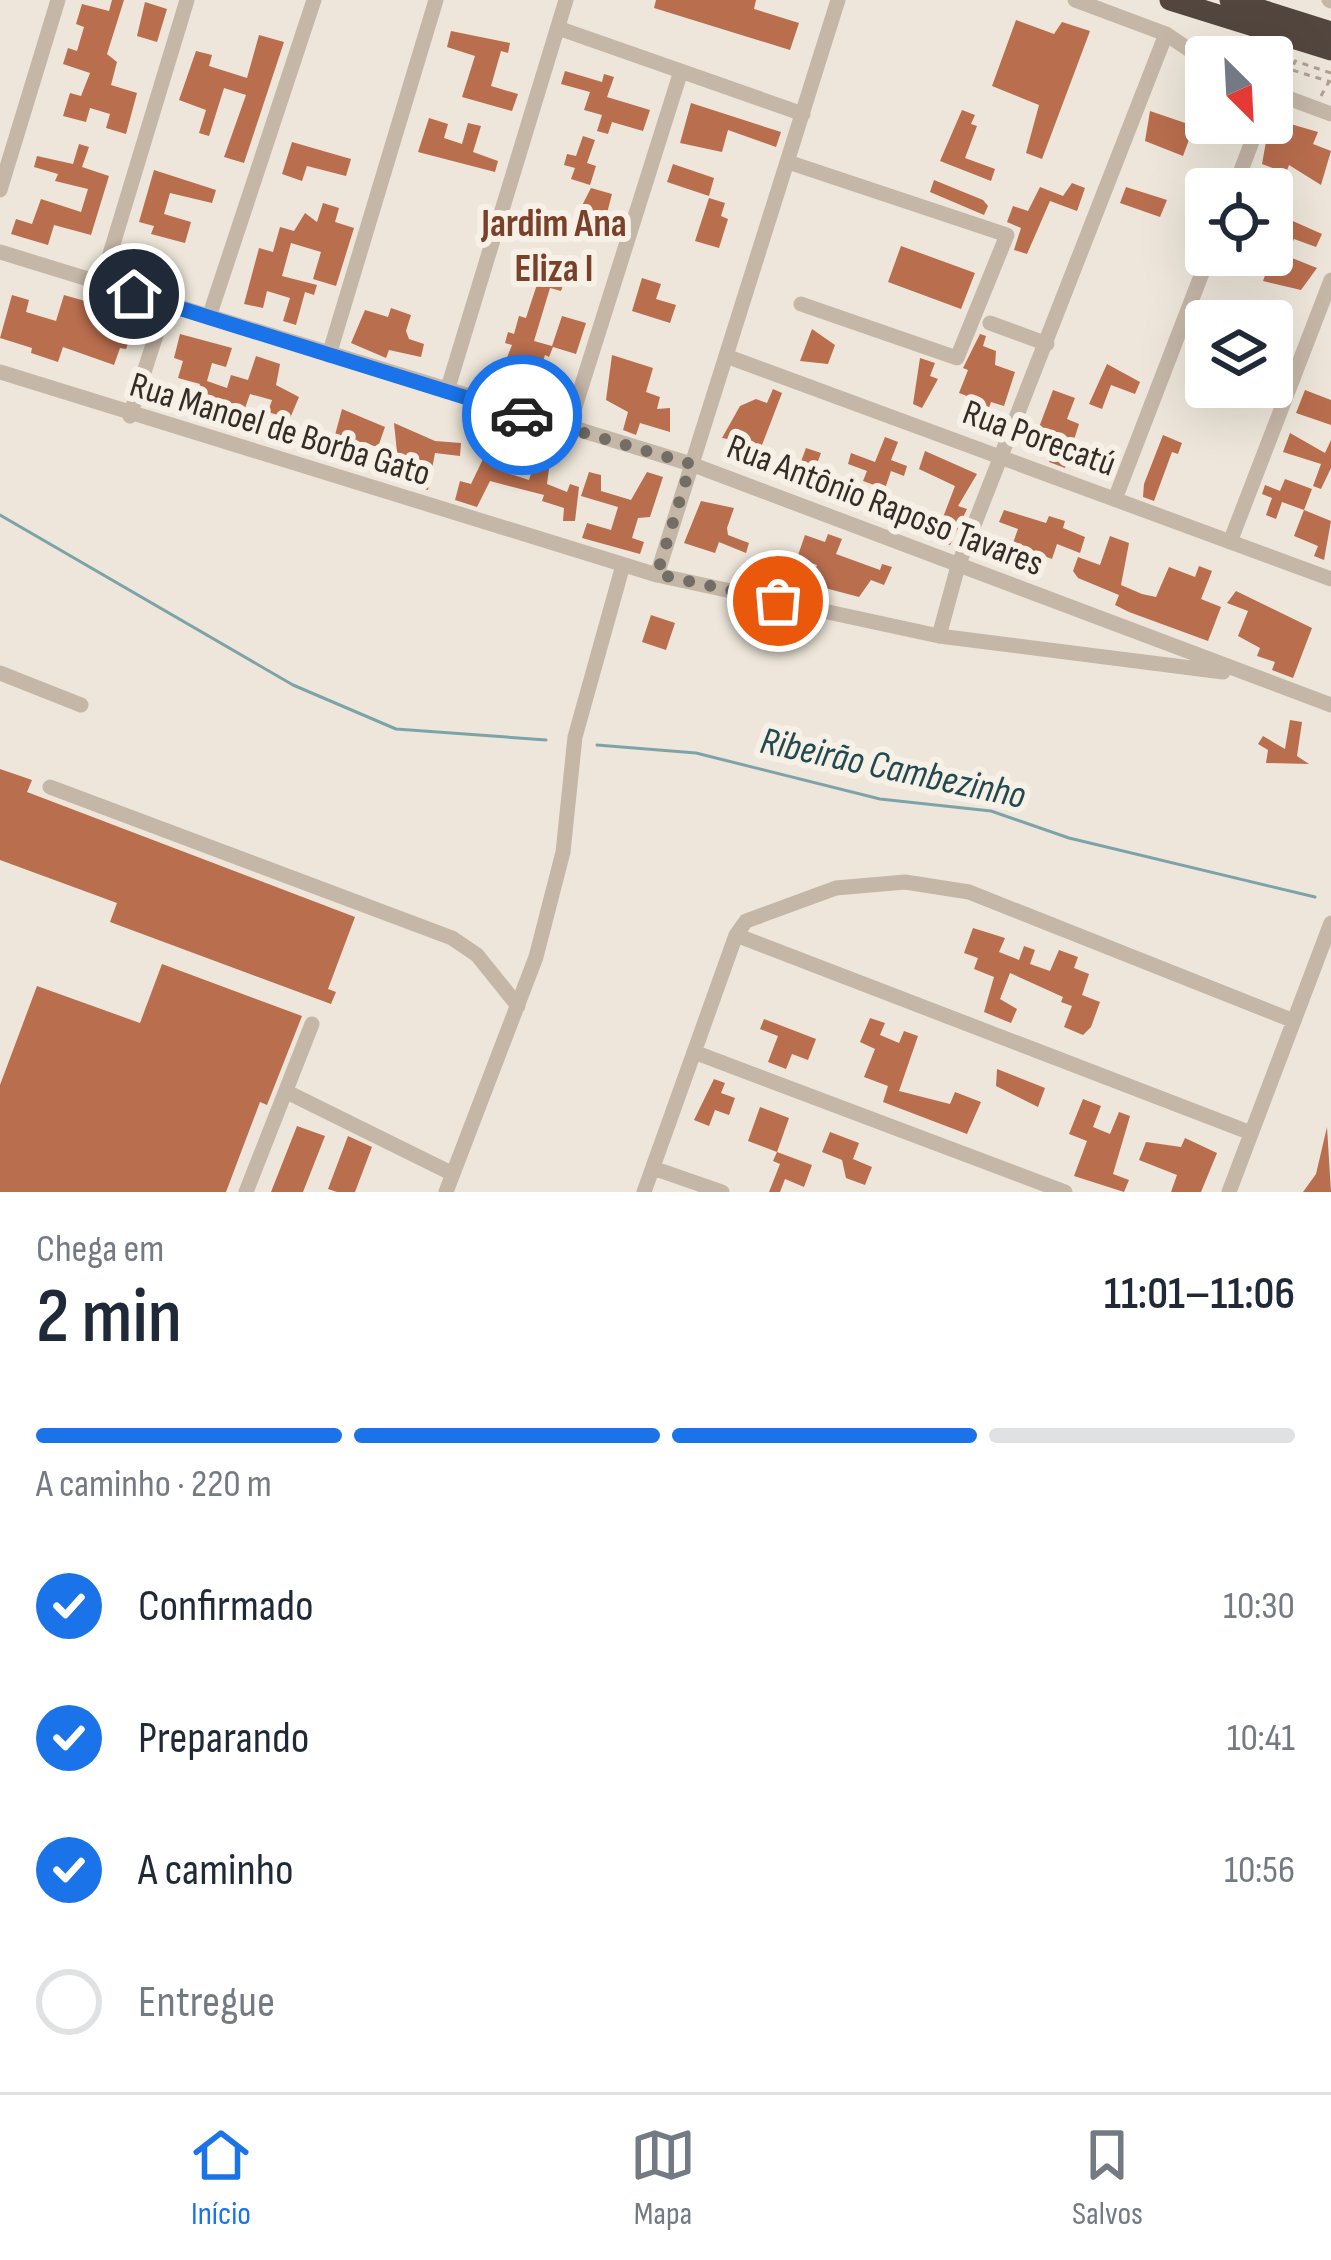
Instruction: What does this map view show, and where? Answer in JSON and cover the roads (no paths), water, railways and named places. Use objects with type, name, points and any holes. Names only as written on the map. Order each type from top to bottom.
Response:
[{"type":"highway","points":[[1171,0],[1331,50]]},
{"type":"highway","points":[[1230,0],[1331,32]]},
{"type":"street","points":[[0,190],[58,0]]},
{"type":"street","points":[[101,284],[187,0]]},
{"type":"street","points":[[209,317],[314,0]]},
{"type":"street","points":[[329,355],[436,0]]},
{"type":"street","points":[[447,391],[566,0]]},
{"type":"street","points":[[657,574],[838,0]]},
{"type":"street","points":[[1075,0],[1166,34],[1185,47]]},
{"type":"street","points":[[558,28],[803,114]]},
{"type":"street","points":[[939,636],[958,566],[1166,34]]},
{"type":"street","points":[[568,429],[681,71]]},
{"type":"street","points":[[1293,100],[1324,111]]},
{"type":"street","points":[[788,163],[1006,235],[957,358],[801,304]]},
{"type":"street","name":"Rua Antônio Raposo Tavares","points":[[0,252],[691,464],[1331,705]]},
{"type":"street","points":[[1115,499],[1201,276]]},
{"type":"street","points":[[1230,542],[1331,280]]},
{"type":"street","points":[[130,416],[166,304]]},
{"type":"street","points":[[990,323],[1047,344]]},
{"type":"street","name":"Rua Porecatú","points":[[727,356],[1331,579]]},
{"type":"street","name":"Rua Manoel de Borba Gato","points":[[0,372],[130,416],[657,574],[939,636],[1250,675]]},
{"type":"street","points":[[446,1192],[536,957],[562,852],[573,748],[623,565]]},
{"type":"street","points":[[0,673],[81,705]]},
{"type":"street","points":[[50,787],[452,938],[477,955],[518,1006]]},
{"type":"street","points":[[644,1192],[736,935],[746,921],[836,888],[904,882],[969,892],[1294,1021]]},
{"type":"street","points":[[1229,1192],[1331,923]]},
{"type":"street","points":[[736,935],[1251,1133]]},
{"type":"street","points":[[246,1192],[312,1024]]},
{"type":"street","points":[[694,1052],[1065,1192]]},
{"type":"street","points":[[287,1092],[453,1174]]},
{"type":"street","points":[[652,1168],[722,1192]]},
{"type":"waterway","name":"Ribeirão Cambezinho","points":[[0,515],[293,685],[396,729],[546,740]]},
{"type":"waterway","name":"Ribeirão Cambezinho","points":[[597,745],[696,753],[880,799],[991,811],[1069,838],[1315,897]]},
{"type":"district","name":"Jardim Ana Eliza I","points":[[554,246]]}]
